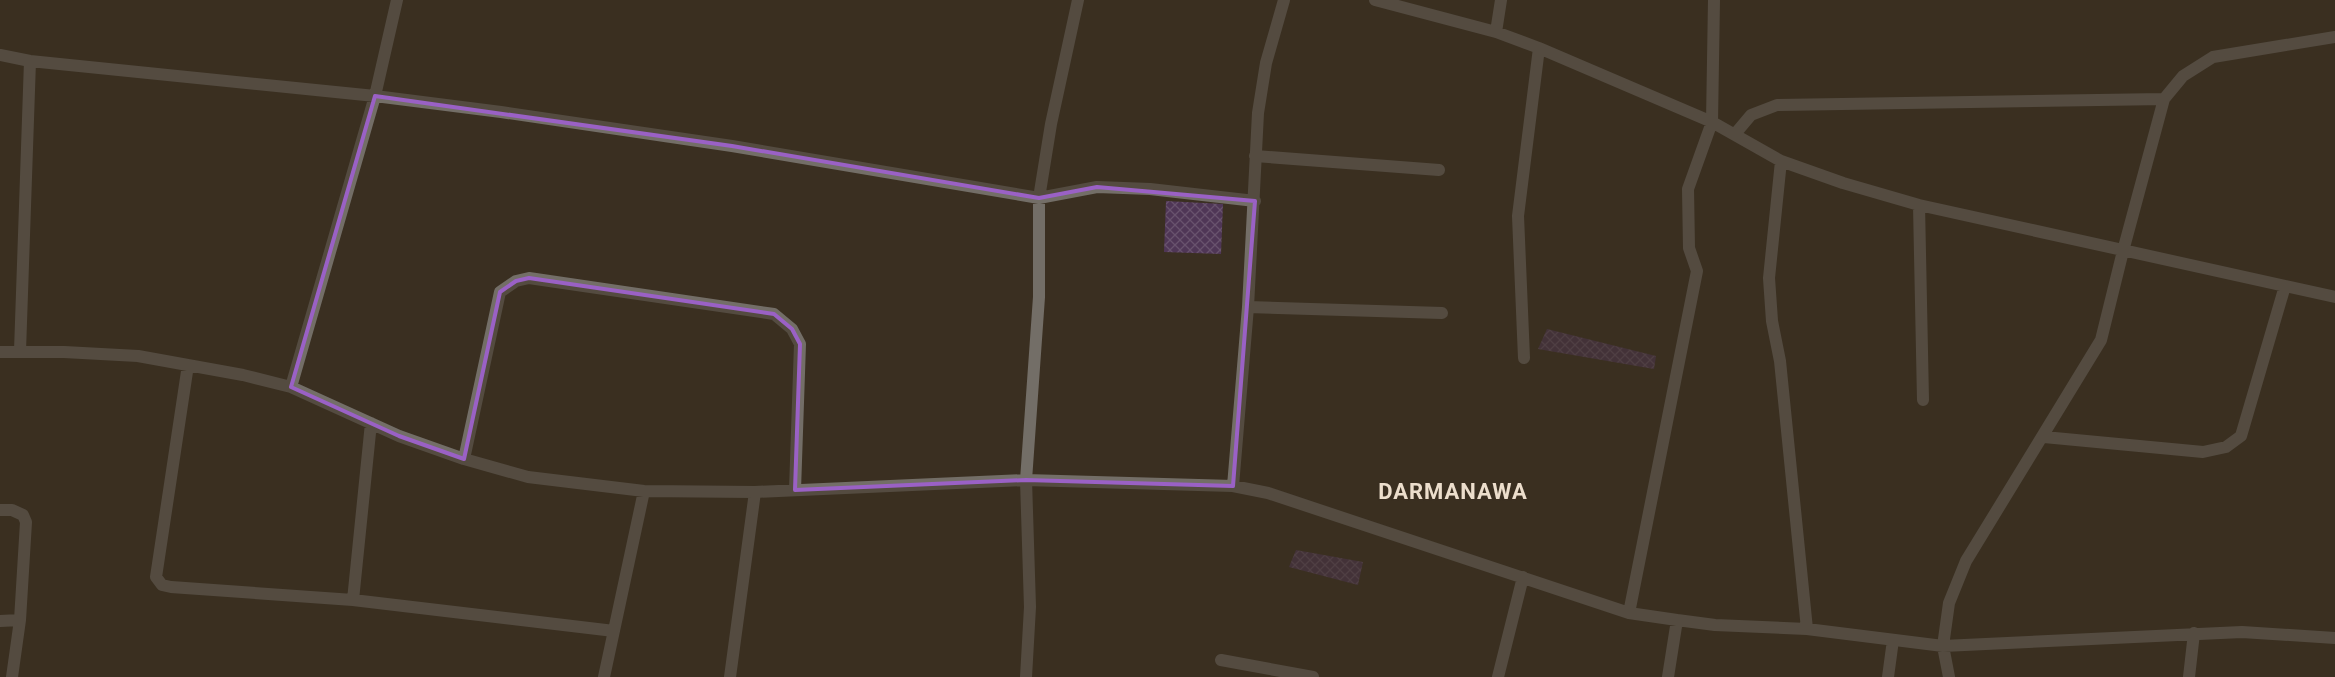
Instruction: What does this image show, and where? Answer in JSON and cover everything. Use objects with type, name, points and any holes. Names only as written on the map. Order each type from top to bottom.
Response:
[{"type":"street","points":[[291,387],[375,96],[397,0]]},
{"type":"street","points":[[1028,677],[1030,607],[1026,480],[1039,297],[1039,198],[1050,124],[1078,0]]},
{"type":"street","points":[[1233,486],[1255,201],[1255,156],[1266,63],[1284,0]]},
{"type":"street","points":[[1375,0],[1496,32],[1539,48],[1712,122],[1781,161],[1843,183],[1919,205],[2335,297]]},
{"type":"street","points":[[1496,32],[1500,0]]},
{"type":"street","points":[[1629,612],[1697,271],[1689,248],[1688,189],[1712,122],[1714,0]]},
{"type":"street","points":[[1949,677],[1943,646],[1949,603],[1966,561],[2044,437],[2101,340],[2164,99],[2182,76],[2213,57],[2335,37]]},
{"type":"street","points":[[1524,358],[1518,216],[1539,48]]},
{"type":"street","points":[[0,55],[30,61],[375,96],[732,146],[1039,198],[1097,187],[1150,189],[1255,201]]},
{"type":"street","points":[[20,351],[30,61]]},
{"type":"street","points":[[1735,134],[1751,115],[1777,105],[2164,99]]},
{"type":"street","points":[[1255,156],[1439,170]]},
{"type":"street","points":[[1781,161],[1769,278],[1772,320],[1780,361],[1807,629]]},
{"type":"street","points":[[1919,205],[1923,400]]},
{"type":"street","points":[[464,459],[500,292],[516,281],[529,278],[774,314],[792,330],[800,344],[795,490]]},
{"type":"street","points":[[2044,437],[2203,452],[2226,447],[2240,436],[2285,286]]},
{"type":"street","points":[[1248,306],[1442,313]]},
{"type":"street","points":[[0,352],[20,351],[138,356],[243,374],[291,387],[371,423],[464,459],[528,477],[644,491],[755,492],[1026,480],[1233,486],[1268,493],[1629,612],[1715,625],[1807,629],[1943,646],[2242,632],[2335,638]]},
{"type":"street","points":[[188,365],[156,577],[162,585],[353,600],[614,632]]},
{"type":"street","points":[[353,600],[371,423]]},
{"type":"street","points":[[604,677],[644,491]]},
{"type":"street","points":[[730,677],[755,492]]},
{"type":"street","points":[[0,510],[12,510],[23,515],[26,522],[20,620],[12,677]]},
{"type":"street","points":[[1498,677],[1522,577]]},
{"type":"street","points":[[0,621],[20,620]]},
{"type":"street","points":[[1668,677],[1677,620]]},
{"type":"street","points":[[2189,677],[2194,633]]},
{"type":"street","points":[[1888,677],[1893,640]]},
{"type":"street","points":[[1221,660],[1313,677]]},
{"type":"highlighted area","points":[[375,96],[732,146],[1039,198],[1097,187],[1255,201],[1233,486],[1026,480],[795,490],[800,344],[792,329],[774,314],[529,278],[516,281],[500,292],[464,459],[399,436],[291,387]]},
{"type":"building","points":[[1166,201],[1223,204],[1221,254],[1164,252]]},
{"type":"building","points":[[1547,329],[1656,356],[1654,369],[1538,349]]},
{"type":"building","points":[[1296,550],[1363,562],[1358,585],[1289,567]]},
{"type":"district","name":"DARMANAWA","points":[[1453,491]]}]
